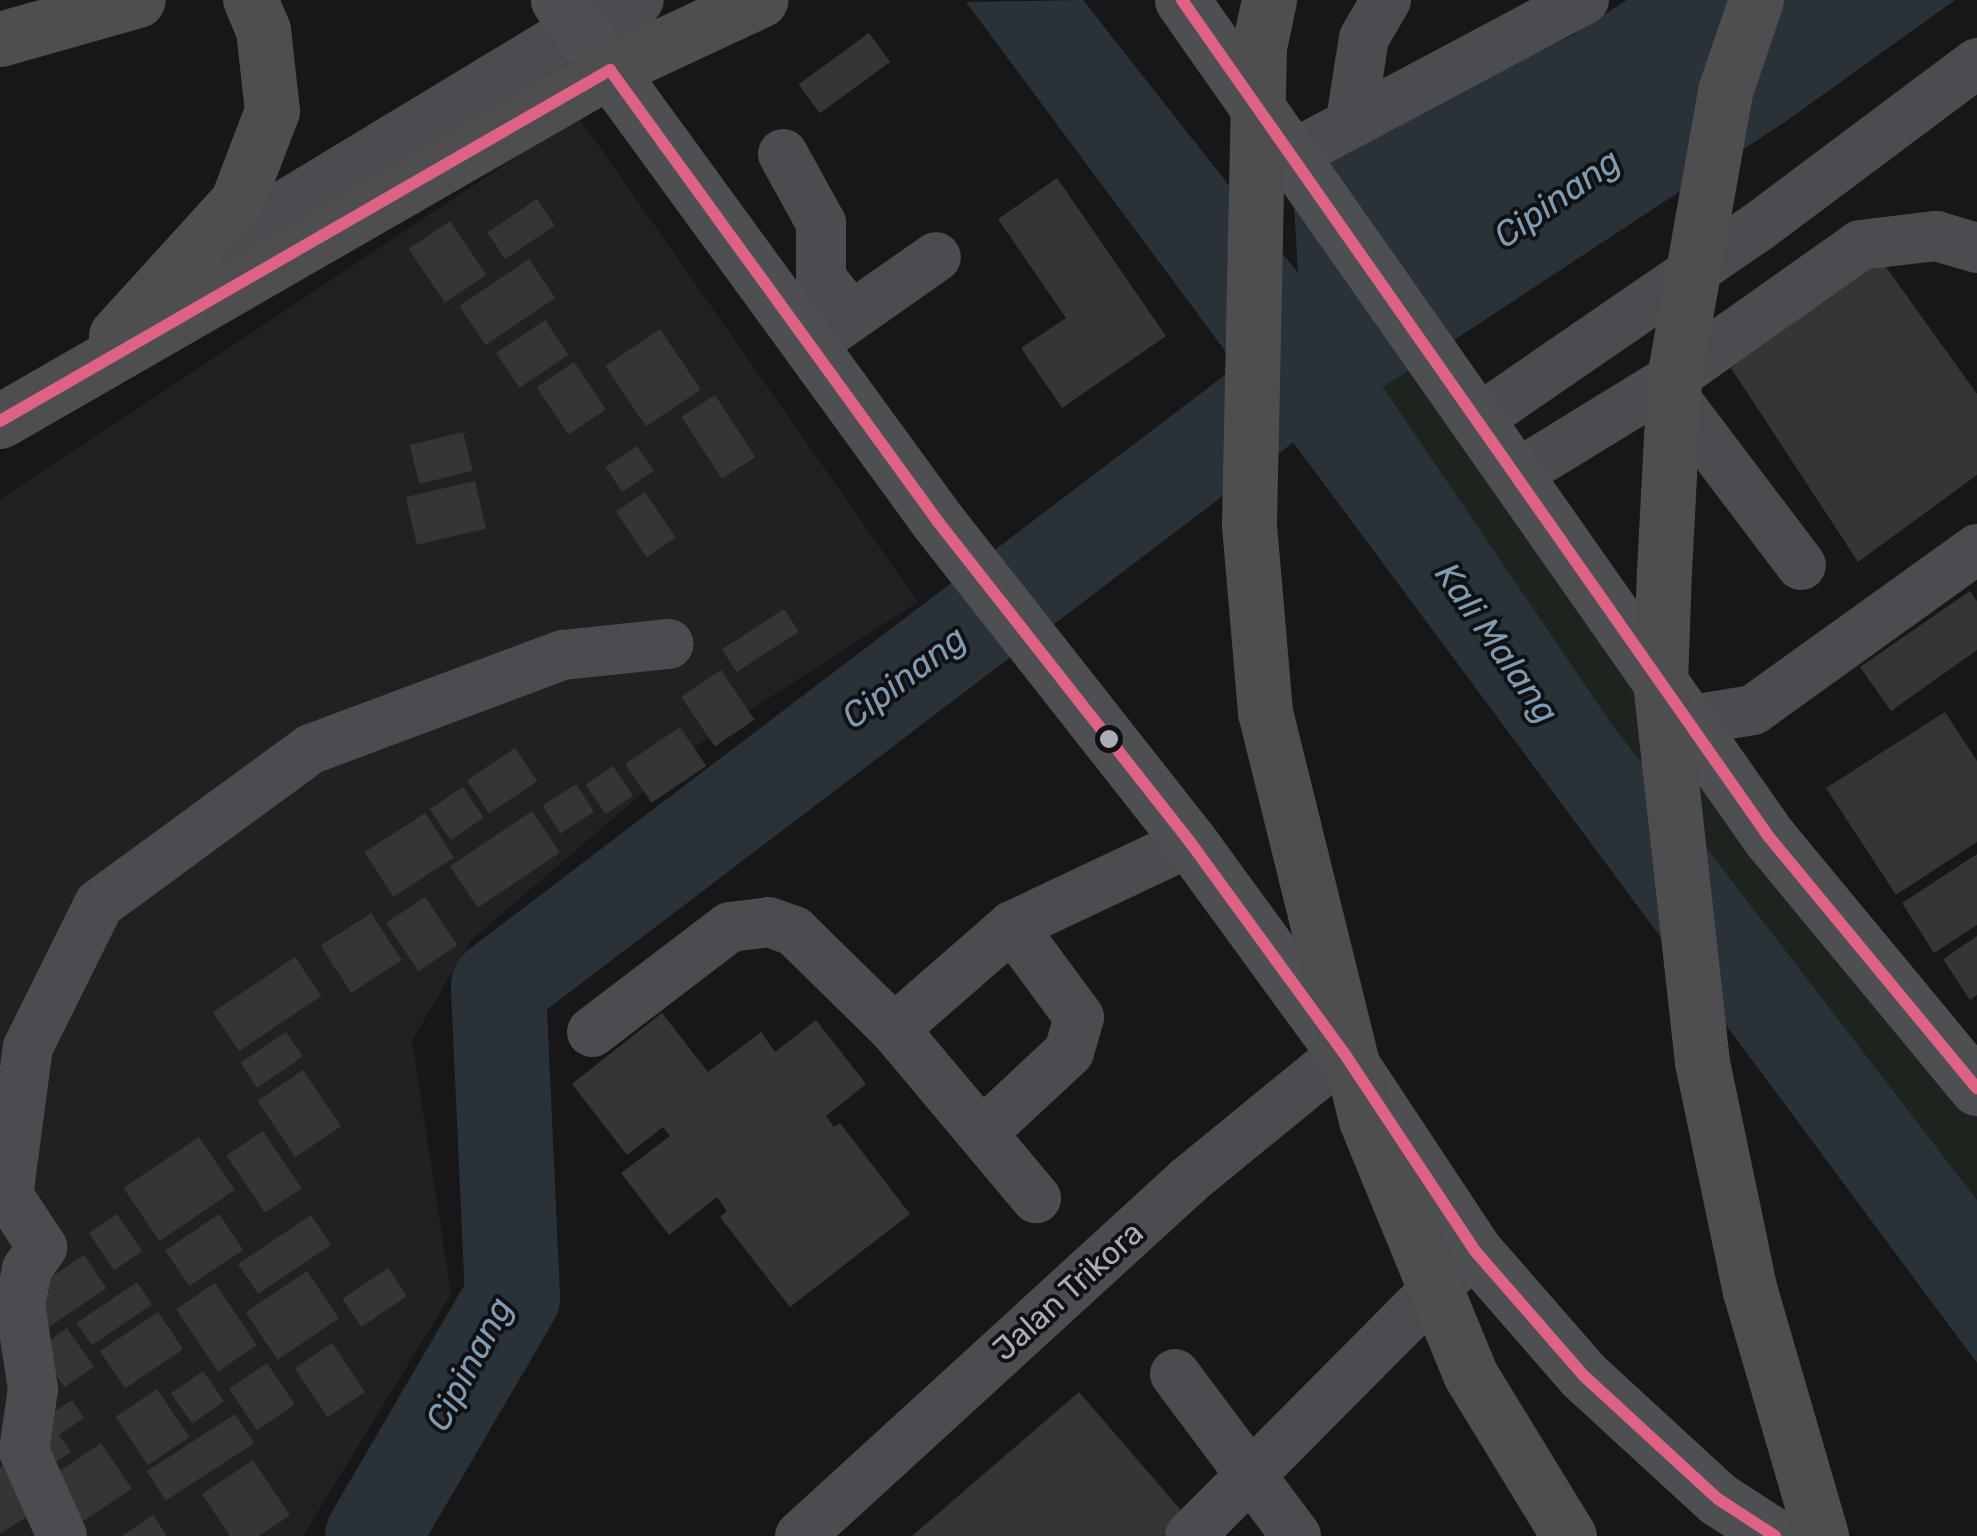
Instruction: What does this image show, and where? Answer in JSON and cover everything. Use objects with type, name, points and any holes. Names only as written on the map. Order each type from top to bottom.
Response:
[{"type":"highway","points":[[0,39],[138,0]]},
{"type":"highway","points":[[77,376],[237,202],[272,111],[263,30],[250,0]]},
{"type":"highway","points":[[0,421],[77,376],[581,33],[760,0]]},
{"type":"highway","points":[[1269,0],[1260,47],[1249,524],[1266,712],[1366,1120],[1470,1374],[1569,1536]]},
{"type":"highway","points":[[1756,0],[1725,91],[1674,378],[1660,684],[1702,1062],[1750,1291],[1821,1536]]},
{"type":"main road","points":[[1182,0],[1692,720],[1769,837],[1977,1088]]},
{"type":"main road","points":[[581,33],[829,332],[939,523],[1190,842],[1344,1054],[1475,1251],[1583,1375],[1718,1499],[1775,1536]]},
{"type":"street","points":[[581,33],[639,0]]},
{"type":"street","points":[[1351,120],[1364,38],[1386,0]]},
{"type":"street","points":[[1294,161],[1351,120],[1584,0]]},
{"type":"street","points":[[1477,420],[1758,227],[1977,63]]},
{"type":"street","points":[[783,154],[821,223],[820,278],[829,332],[936,256]]},
{"type":"street","points":[[1518,474],[1664,384],[1860,245],[1936,236],[1977,248]]},
{"type":"street","points":[[1664,384],[1801,564]]},
{"type":"street","points":[[1692,720],[1752,710],[1977,549]]},
{"type":"street","points":[[62,1536],[24,1451],[33,1390],[20,1304],[27,1269],[42,1247],[4,1190],[28,1047],[99,904],[311,749],[563,655],[668,644]]},
{"type":"street","points":[[894,1028],[1012,926],[1190,842]]},
{"type":"street","points":[[592,1032],[730,926],[769,922],[794,931],[894,1028],[1036,1198]]},
{"type":"street","points":[[982,1133],[1069,1052],[1079,1017],[1012,926]]},
{"type":"street","name":"Jalan Trikora","points":[[800,1536],[1189,1180],[1344,1054]]},
{"type":"street","points":[[1190,1536],[1249,1472],[1475,1251]]},
{"type":"street","points":[[1174,1374],[1296,1536]]},
{"type":"shaded area","points":[[578,116],[918,602],[707,738],[471,940],[412,1041],[451,1294],[303,1536],[0,1536],[0,500]]},
{"type":"shaded area","points":[[1431,353],[1977,1088],[1977,1200],[1613,726],[1383,387]]},
{"type":"water","name":"Kali Malang","points":[[1083,0],[1298,273],[1293,187],[1384,129],[1573,35],[1627,0],[1955,0],[1785,122],[1383,387],[1613,726],[1977,1200],[1977,1363],[966,2]]},
{"type":"building","points":[[869,33],[890,62],[820,113],[799,84]]},
{"type":"building","points":[[1057,178],[1166,336],[1062,408],[1021,348],[1066,318],[998,219]]},
{"type":"building","points":[[537,199],[555,226],[505,259],[487,233]]},
{"type":"building","points":[[450,221],[486,275],[445,303],[409,249]]},
{"type":"building","points":[[1876,253],[1977,394],[1977,475],[1858,562],[1731,368]]},
{"type":"building","points":[[529,259],[555,298],[486,345],[459,306]]},
{"type":"building","points":[[545,320],[568,355],[520,388],[496,353]]},
{"type":"building","points":[[660,329],[701,390],[646,426],[605,366]]},
{"type":"building","points":[[574,362],[606,409],[569,434],[537,387]]},
{"type":"building","points":[[715,395],[755,457],[722,479],[681,417]]},
{"type":"building","points":[[463,432],[473,471],[419,484],[410,445]]},
{"type":"building","points":[[637,446],[654,471],[622,492],[605,467]]},
{"type":"building","points":[[475,481],[486,529],[417,545],[406,497]]},
{"type":"building","points":[[645,492],[676,538],[647,557],[616,512]]},
{"type":"building","points":[[1970,591],[1977,601],[1977,650],[1891,711],[1860,667]]},
{"type":"building","points":[[784,609],[799,632],[737,672],[722,649]]},
{"type":"building","points":[[721,670],[755,720],[715,747],[681,697]]},
{"type":"building","points":[[1945,712],[1977,761],[1977,842],[1896,895],[1826,788]]},
{"type":"building","points":[[680,727],[706,766],[652,803],[625,764]]},
{"type":"building","points":[[515,748],[537,781],[489,814],[467,780]]},
{"type":"building","points":[[613,766],[633,796],[606,814],[586,784]]},
{"type":"building","points":[[576,784],[594,812],[560,833],[542,806]]},
{"type":"building","points":[[463,787],[484,818],[451,840],[430,809]]},
{"type":"building","points":[[532,811],[560,852],[478,908],[450,866]]},
{"type":"building","points":[[425,813],[454,857],[393,897],[365,852]]},
{"type":"building","points":[[1977,854],[1977,925],[1934,953],[1902,903]]},
{"type":"building","points":[[425,897],[457,945],[418,971],[386,923]]},
{"type":"building","points":[[371,913],[401,960],[351,993],[321,946]]},
{"type":"building","points":[[1977,936],[1977,995],[1970,1000],[1943,959]]},
{"type":"building","points":[[295,957],[321,996],[239,1051],[213,1012]]},
{"type":"building","points":[[662,1013],[708,1072],[761,1032],[775,1052],[816,1020],[866,1084],[826,1116],[834,1127],[840,1123],[910,1214],[790,1307],[720,1217],[727,1211],[717,1197],[669,1235],[621,1173],[670,1136],[663,1127],[627,1155],[572,1084]]},
{"type":"building","points":[[286,1032],[303,1057],[257,1088],[240,1063]]},
{"type":"building","points":[[303,1070],[341,1126],[295,1157],[257,1101]]},
{"type":"building","points":[[263,1131],[302,1188],[265,1213],[227,1156]]},
{"type":"building","points":[[199,1137],[235,1190],[159,1241],[124,1188]]},
{"type":"building","points":[[117,1214],[142,1251],[114,1270],[89,1233]]},
{"type":"building","points":[[219,1214],[243,1250],[189,1286],[165,1250]]},
{"type":"building","points":[[311,1215],[331,1245],[258,1294],[238,1264]]},
{"type":"building","points":[[84,1255],[106,1288],[49,1327],[27,1294]]},
{"type":"building","points":[[388,1268],[407,1296],[361,1327],[342,1299]]},
{"type":"building","points":[[307,1271],[339,1318],[278,1360],[246,1312]]},
{"type":"building","points":[[137,1282],[152,1304],[92,1345],[76,1323]]},
{"type":"building","points":[[215,1283],[257,1345],[218,1371],[176,1309]]},
{"type":"building","points":[[158,1312],[183,1349],[125,1388],[100,1351]]},
{"type":"building","points":[[67,1328],[94,1367],[64,1387],[38,1349]]},
{"type":"building","points":[[332,1343],[365,1392],[328,1417],[295,1368]]},
{"type":"building","points":[[267,1363],[295,1404],[257,1430],[229,1389]]},
{"type":"building","points":[[203,1371],[224,1401],[192,1424],[171,1393]]},
{"type":"building","points":[[157,1389],[189,1437],[148,1465],[116,1417]]},
{"type":"building","points":[[1079,1392],[1186,1516],[1163,1536],[912,1536]]},
{"type":"building","points":[[72,1400],[84,1418],[59,1435],[71,1452],[50,1466],[37,1423]]},
{"type":"building","points":[[235,1414],[254,1443],[166,1501],[147,1471]]},
{"type":"building","points":[[101,1443],[132,1489],[75,1527],[44,1482]]},
{"type":"building","points":[[11,1460],[42,1507],[0,1534],[0,1467]]},
{"type":"building","points":[[253,1460],[290,1515],[259,1536],[230,1536],[202,1494]]},
{"type":"building","points":[[153,1515],[167,1536],[122,1536]]},
{"type":"waterway","name":"Cipinang","points":[[372,1536],[512,1296],[498,986],[1330,354]]},
{"type":"transit line","points":[[1182,0],[1769,837],[1977,1088]]},
{"type":"transit line","points":[[0,421],[610,70],[939,523],[1190,842],[1344,1053],[1475,1251],[1583,1375],[1718,1499],[1775,1536]]}]
